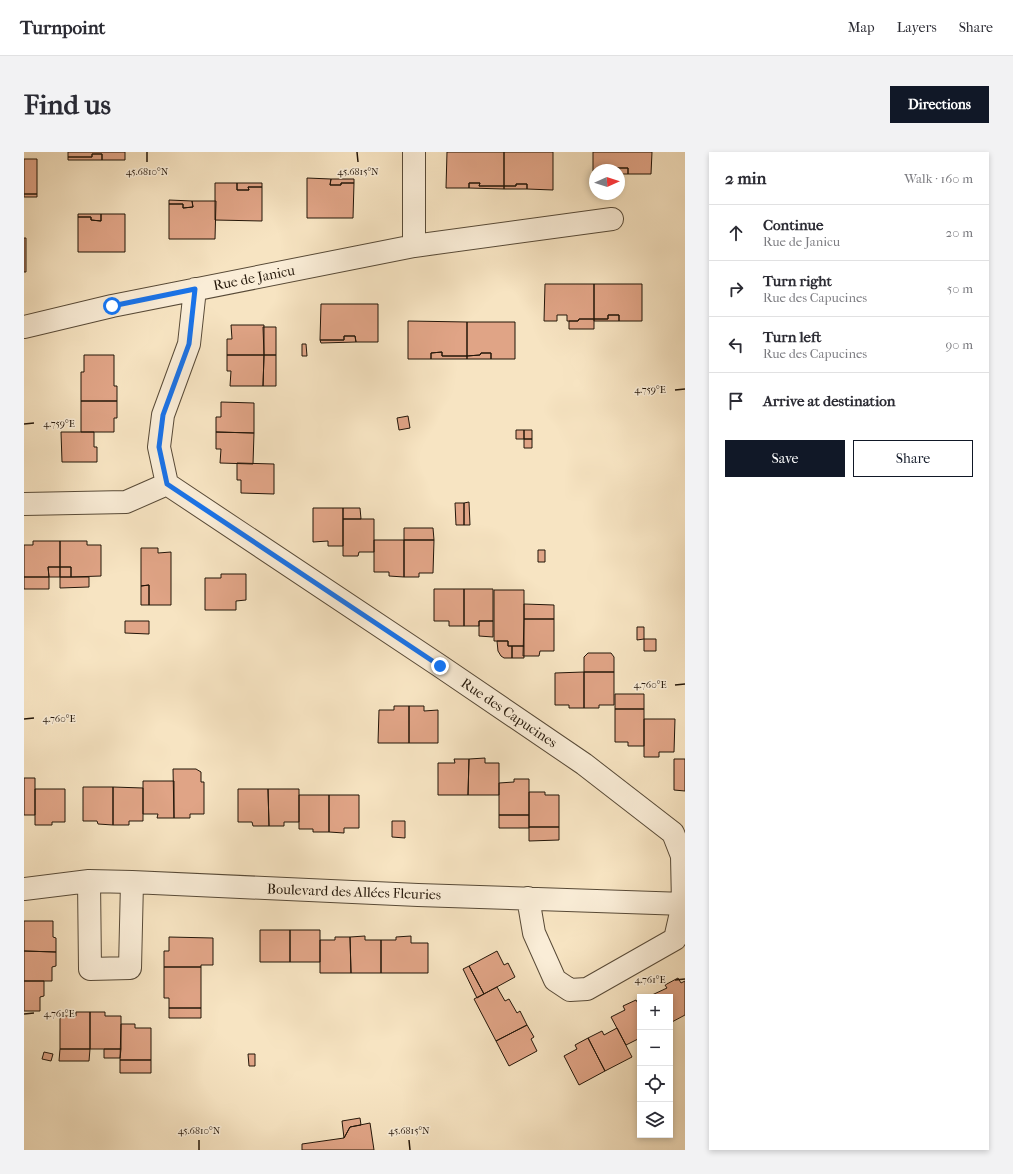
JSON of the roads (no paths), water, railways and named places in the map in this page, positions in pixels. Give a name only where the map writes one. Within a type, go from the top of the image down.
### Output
[{"type":"street","points":[[414,152],[414,246]]},
{"type":"street","name":"Rue de Janicu","points":[[24,327],[112,306],[414,246],[612,219]]},
{"type":"street","points":[[24,504],[126,502],[167,484],[159,447],[163,415],[189,344],[195,289]]},
{"type":"street","name":"Rue des Capucines","points":[[167,484],[584,764],[673,833],[682,856],[684,904],[675,939],[587,988],[570,990],[555,980],[534,933],[528,898]]},
{"type":"street","points":[[89,881],[90,969],[130,968],[132,882]]},
{"type":"street","name":"Boulevard des Allées Fleuries","points":[[24,889],[89,881],[684,904]]}]
